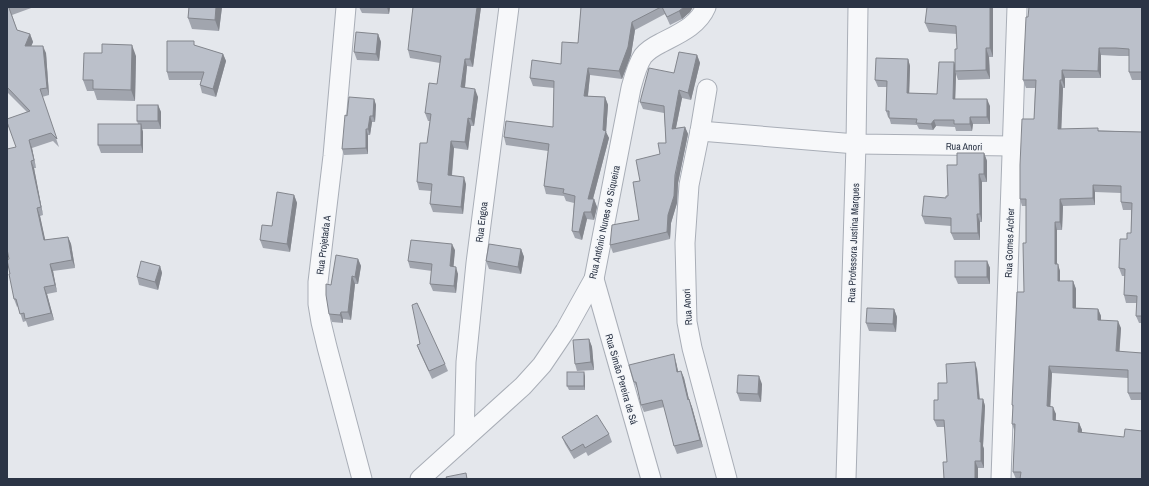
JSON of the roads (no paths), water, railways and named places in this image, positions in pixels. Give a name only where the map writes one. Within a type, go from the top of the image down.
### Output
[{"type":"street","name":"Rua Projetada A","points":[[346,7],[333,156],[318,282],[318,304],[327,347],[362,479]]},
{"type":"street","name":"Rua Engoa","points":[[464,439],[466,362],[475,270],[510,7]]},
{"type":"street","name":"Rua Antônio Nunes de Siqueira","points":[[420,479],[523,386],[542,365],[565,331],[594,279],[631,88],[637,68],[644,55],[653,47],[691,26],[700,18],[706,7]]},
{"type":"street","name":"Rua Professora Justina Marques","points":[[846,479],[856,144],[858,7]]},
{"type":"street","name":"Rua Gomes Archer","points":[[1001,479],[1017,7]]},
{"type":"street","name":"Rua Anori","points":[[707,89],[689,184],[685,243],[687,322],[692,348],[727,479]]},
{"type":"street","name":"Rua Anori","points":[[700,131],[856,144],[1012,146]]},
{"type":"street","name":"Rua Simão Pereira de Sá","points":[[594,279],[651,479]]}]
